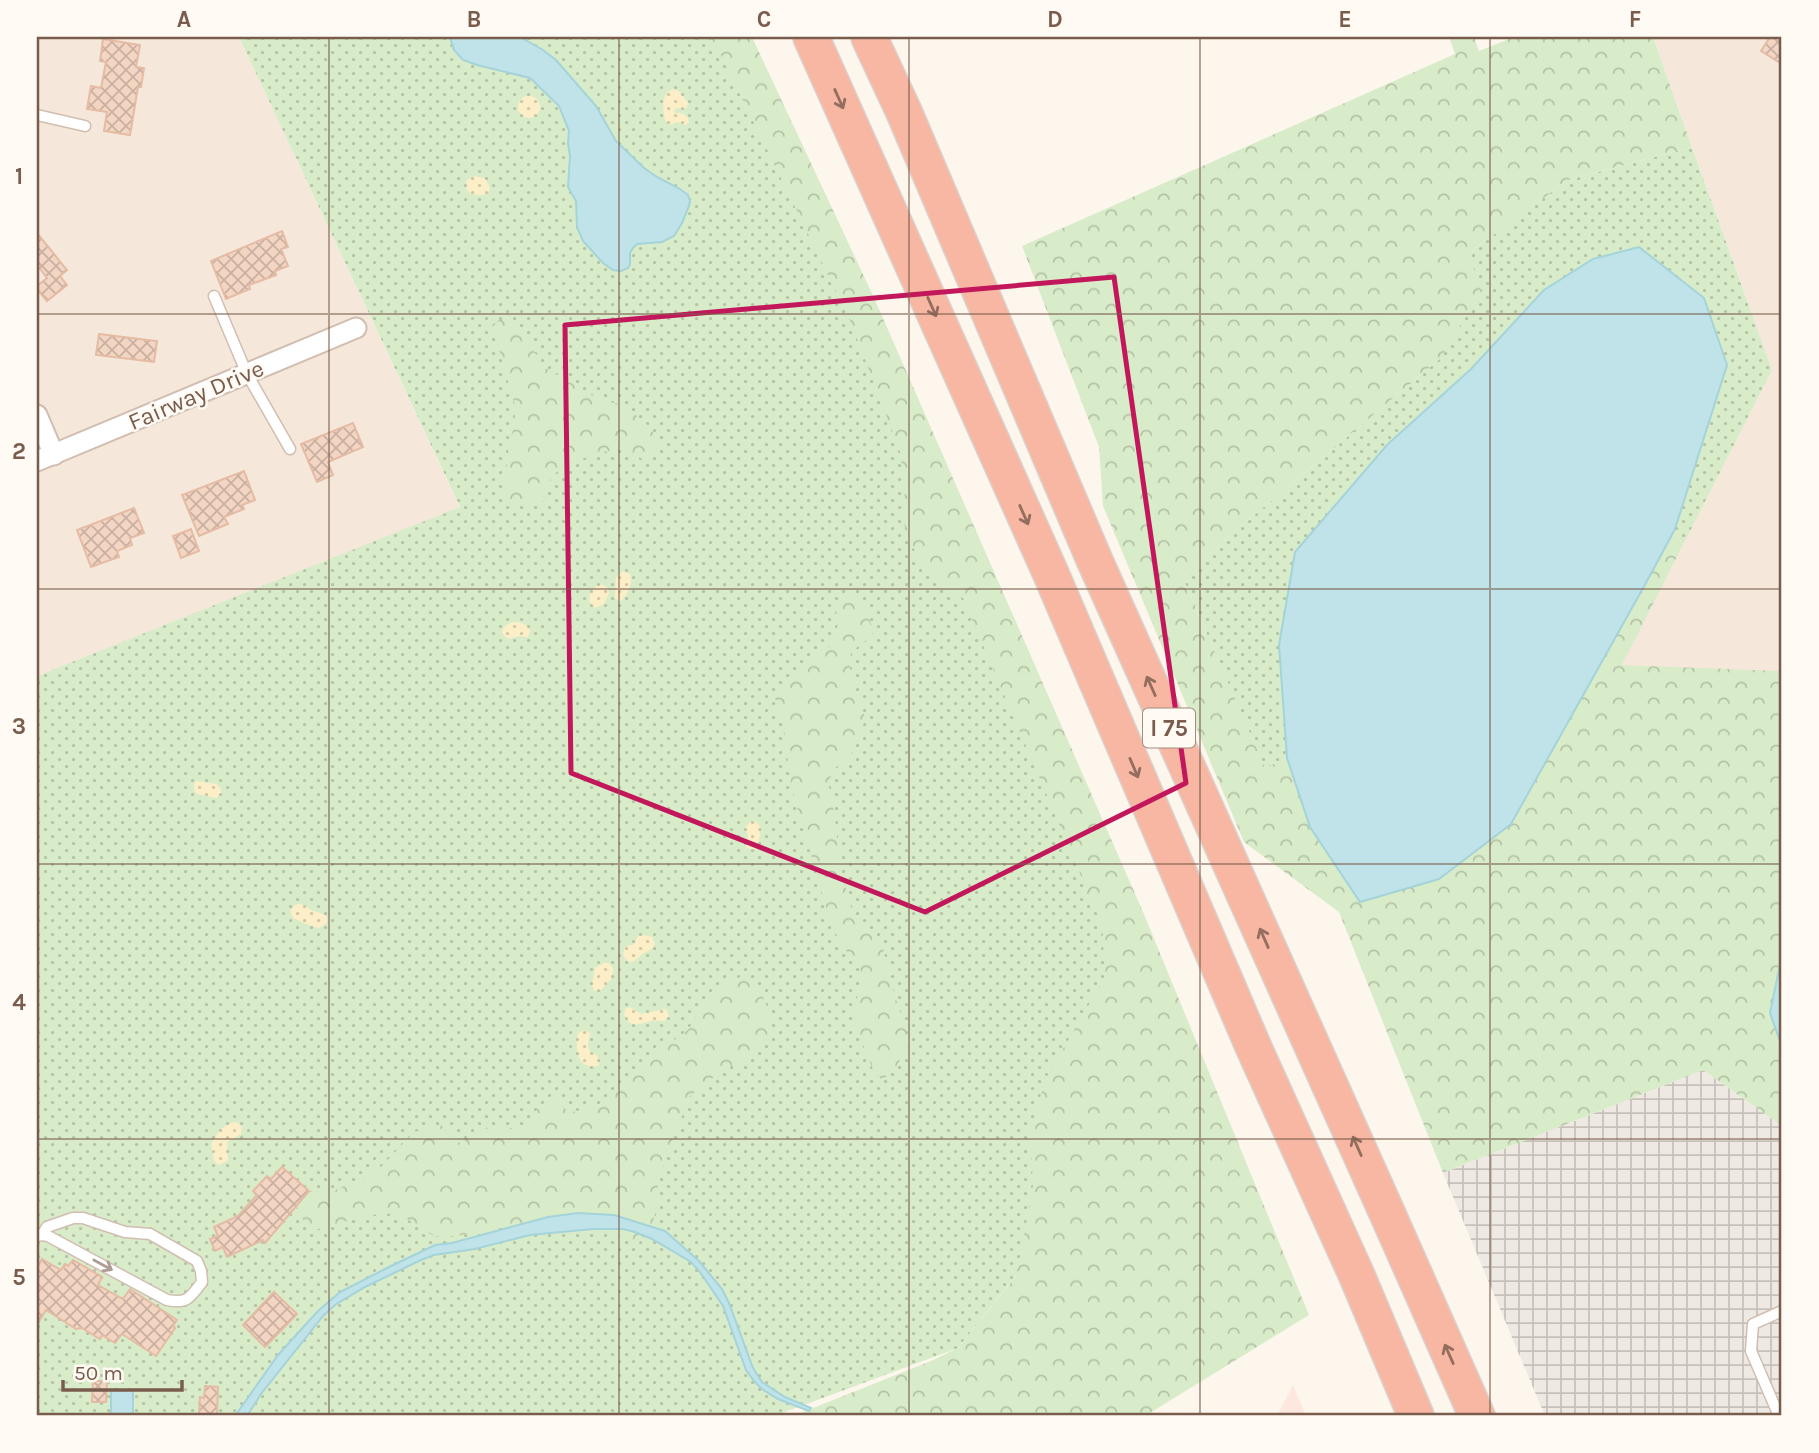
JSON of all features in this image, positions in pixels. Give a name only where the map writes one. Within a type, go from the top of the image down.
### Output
[{"type":"highway","name":"I 75","points":[[811,37],[1051,574],[1253,1046],[1357,1276],[1416,1416]]},
{"type":"highway","name":"I 75","points":[[869,37],[904,112],[1094,559],[1477,1416]]},
{"type":"street","name":"Fairway Drive","points":[[45,458],[356,328]]},
{"type":"street","points":[[37,415],[45,458]]},
{"type":"lane","points":[[37,115],[85,126]]},
{"type":"lane","points":[[214,296],[247,374],[290,449]]},
{"type":"lane","points":[[73,1218],[83,1218],[125,1231],[150,1234],[197,1261],[202,1282],[191,1296],[179,1303],[167,1300],[93,1259],[39,1235],[47,1227],[73,1218]]},
{"type":"lane","points":[[1779,1416],[1751,1351],[1754,1324],[1782,1311]]},
{"type":"highlighted area","points":[[1114,277],[1186,783],[925,912],[571,773],[565,325]]},
{"type":"shaded area","points":[[37,37],[239,37],[460,508],[37,676]]},
{"type":"shaded area","points":[[1653,37],[1782,37],[1782,743],[1621,666],[1772,370]]},
{"type":"shaded area","points":[[1703,1070],[1782,1126],[1782,1416],[1545,1416],[1443,1173]]},
{"type":"shaded area","points":[[1293,1385],[1306,1416],[1277,1416]]},
{"type":"green space","points":[[239,37],[741,37],[1116,926],[1117,1150],[958,1348],[774,1416],[37,1416],[37,676],[460,507]]},
{"type":"green space","points":[[709,37],[752,37],[875,300],[1143,912],[1309,1315],[1145,1416],[793,1416],[958,1348],[1017,1275],[1033,1185],[1030,1130],[1046,1078],[1105,977],[1102,925],[963,598],[942,589],[920,564],[903,522],[905,490],[900,452],[850,320],[716,45]]},
{"type":"green space","points":[[1449,37],[1474,37],[1479,51],[1514,37],[1653,37],[1692,147],[1568,180],[1469,253],[1481,290],[1442,357],[1182,576],[1265,768],[1287,758],[1310,827],[1647,581],[1675,529],[1683,545],[1622,665],[1782,671],[1782,955],[1770,1013],[1782,1047],[1782,1126],[1703,1070],[1443,1173],[1339,912],[1244,842],[1103,506],[1099,447],[1022,246],[1455,54]]},
{"type":"green space","points":[[1692,147],[1772,370],[1683,545],[1675,529],[1727,365],[1544,290],[1471,369],[1387,445],[1295,552],[1279,645],[1287,758],[1265,769],[1182,576],[1442,357],[1469,253],[1568,180]]},
{"type":"green space","points":[[499,320],[509,320],[544,367],[595,397],[621,404],[645,422],[654,434],[659,454],[642,459],[630,451],[620,450],[589,456],[568,465],[554,475],[549,483],[545,501],[533,505],[503,503],[515,406],[492,325]]},
{"type":"green space","points":[[859,594],[873,635],[851,652],[850,665],[854,689],[865,720],[849,759],[832,770],[829,786],[840,869],[855,920],[882,944],[909,1045],[894,1070],[882,1080],[874,1072],[855,1024],[854,1004],[861,989],[861,971],[842,946],[831,924],[792,789],[782,720],[775,698],[807,658],[826,651],[836,636],[838,620],[835,606],[846,595]]},
{"type":"green space","points":[[740,977],[759,987],[771,1017],[772,1037],[690,1096],[664,1161],[653,1222],[640,1242],[612,1234],[553,1225],[514,1226],[438,1237],[404,1217],[388,1214],[366,1216],[309,1231],[296,1206],[309,1191],[334,1191],[380,1168],[414,1132],[441,1125],[459,1143],[491,1125],[524,1130],[533,1114],[553,1094],[568,1113],[602,1105],[620,1084],[648,1059],[688,1030],[719,988]]},
{"type":"sand","points":[[673,89],[680,92],[688,103],[684,109],[674,110],[675,113],[687,117],[689,122],[686,125],[677,122],[670,125],[665,120],[664,98]]},
{"type":"sand","points":[[525,96],[533,96],[540,103],[540,111],[533,118],[525,118],[518,111],[518,103]]},
{"type":"sand","points":[[475,176],[486,179],[490,189],[487,194],[475,195],[466,189],[467,180]]},
{"type":"sand","points":[[623,571],[630,574],[631,581],[628,592],[621,601],[615,598],[616,578]]},
{"type":"sand","points":[[601,584],[607,587],[609,593],[604,604],[595,608],[590,603],[590,594]]},
{"type":"sand","points":[[515,622],[528,627],[528,637],[508,639],[502,633],[503,628]]},
{"type":"sand","points":[[197,781],[216,784],[221,793],[216,798],[197,794],[194,791],[194,783]]},
{"type":"sand","points":[[754,821],[760,832],[758,846],[753,850],[746,847],[748,836],[745,828]]},
{"type":"sand","points":[[300,904],[325,915],[327,923],[319,928],[293,918],[290,911]]},
{"type":"sand","points":[[638,936],[652,937],[655,944],[631,962],[623,955],[625,947],[634,944]]},
{"type":"sand","points":[[609,963],[613,968],[612,978],[600,991],[594,991],[592,985],[595,968]]},
{"type":"sand","points":[[630,1007],[641,1014],[666,1009],[669,1016],[664,1021],[633,1024],[624,1015],[625,1009]]},
{"type":"sand","points":[[584,1030],[590,1033],[588,1048],[597,1055],[599,1065],[586,1065],[579,1057],[578,1033]]},
{"type":"sand","points":[[236,1122],[242,1127],[241,1134],[227,1142],[228,1159],[218,1165],[214,1160],[211,1144],[221,1130]]},
{"type":"water","points":[[450,37],[520,37],[556,60],[596,106],[616,141],[644,168],[688,195],[689,206],[674,236],[662,242],[637,244],[630,253],[628,268],[621,271],[613,270],[603,263],[583,241],[577,227],[576,201],[568,187],[569,131],[559,106],[530,78],[463,60],[454,50]]},
{"type":"water","points":[[1639,247],[1704,298],[1727,365],[1675,529],[1511,824],[1439,879],[1360,902],[1310,827],[1287,758],[1279,645],[1295,552],[1387,445],[1471,369],[1544,290],[1593,259]]},
{"type":"water","points":[[1782,955],[1782,1047],[1770,1013]]},
{"type":"water","points":[[578,1213],[614,1215],[665,1231],[699,1261],[722,1289],[753,1368],[762,1382],[785,1397],[811,1408],[809,1411],[778,1399],[754,1381],[746,1370],[723,1306],[691,1262],[635,1232],[623,1229],[593,1229],[530,1235],[475,1249],[434,1255],[365,1287],[335,1305],[323,1316],[261,1394],[247,1416],[235,1416],[278,1355],[318,1311],[340,1292],[435,1245],[452,1243],[548,1217]]},
{"type":"water","points":[[111,1390],[133,1390],[133,1416],[111,1416]]},
{"type":"building","points":[[1770,37],[1782,37],[1782,64],[1761,51]]},
{"type":"building","points":[[103,39],[140,45],[136,67],[144,68],[130,135],[104,131],[107,112],[87,109],[91,86],[101,88],[106,62],[100,61]]},
{"type":"building","points":[[282,231],[288,247],[281,249],[288,266],[275,271],[276,275],[249,285],[250,289],[226,299],[211,261]]},
{"type":"building","points":[[37,233],[67,270],[60,276],[67,285],[47,301],[37,289],[47,278],[37,265]]},
{"type":"building","points":[[99,334],[157,341],[154,362],[96,355]]},
{"type":"building","points":[[353,423],[363,447],[328,462],[333,475],[317,482],[301,444]]},
{"type":"building","points":[[244,471],[255,500],[242,505],[244,509],[224,517],[228,524],[199,536],[182,495]]},
{"type":"building","points":[[134,508],[144,533],[130,538],[132,545],[117,551],[119,557],[91,567],[77,530]]},
{"type":"building","points":[[191,529],[199,551],[181,558],[173,536]]},
{"type":"building","points":[[282,1167],[309,1191],[265,1243],[263,1240],[227,1257],[223,1247],[215,1251],[210,1239],[218,1236],[214,1227],[238,1216],[257,1195],[253,1191],[267,1176],[271,1179]]},
{"type":"building","points":[[42,1259],[61,1270],[73,1260],[102,1277],[98,1285],[123,1299],[130,1289],[177,1320],[173,1326],[175,1328],[156,1356],[122,1334],[115,1343],[102,1335],[100,1339],[82,1328],[76,1329],[46,1310],[37,1325],[37,1268]]},
{"type":"building","points":[[274,1292],[297,1314],[265,1347],[243,1325]]},
{"type":"building","points":[[93,1381],[107,1381],[106,1402],[92,1402]]},
{"type":"building","points":[[205,1386],[218,1387],[217,1416],[199,1416],[200,1397],[204,1398]]}]
